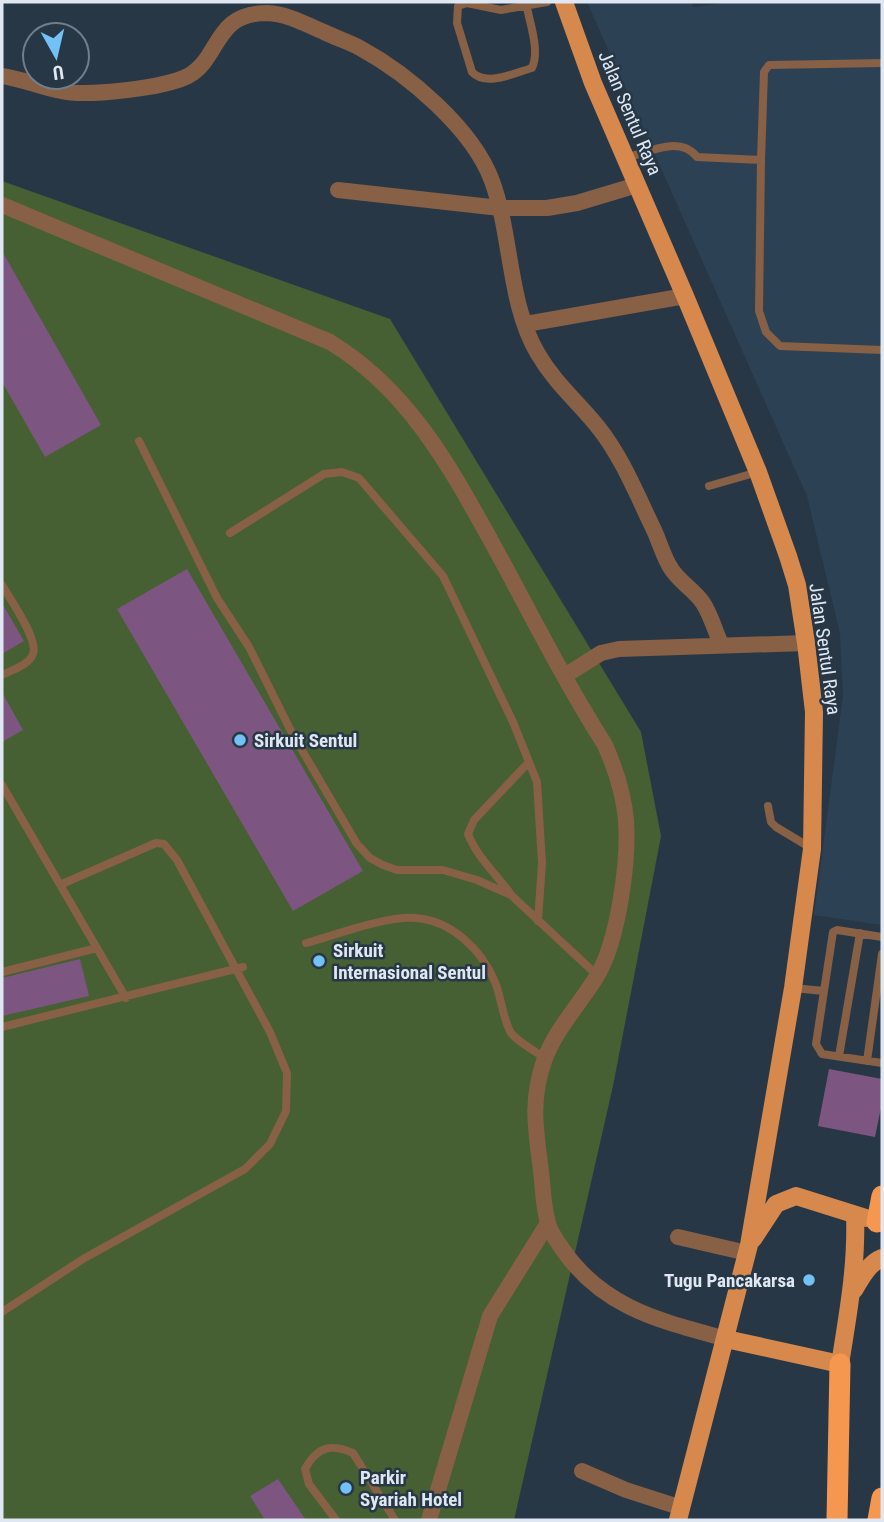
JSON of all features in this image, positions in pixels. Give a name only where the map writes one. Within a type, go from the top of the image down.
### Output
[{"type":"highway","points":[[880,1223],[882,1196]]},
{"type":"highway","points":[[837,1520],[840,1364]]},
{"type":"highway","points":[[878,1520],[882,1497]]},
{"type":"main road","name":"Jalan Sentul Raya","points":[[564,2],[593,83],[758,472],[797,585],[807,643],[814,712],[812,849],[793,988],[748,1249],[680,1514]]},
{"type":"main road","points":[[748,1249],[776,1204],[796,1196],[880,1223]]},
{"type":"main road","points":[[726,1339],[840,1364],[851,1297],[856,1242],[855,1215]]},
{"type":"main road","points":[[851,1297],[862,1276],[878,1258],[882,1258]]},
{"type":"street","points":[[2,76],[63,92],[95,92],[162,84],[190,75],[201,65],[218,38],[231,24],[245,16],[265,13],[288,16],[361,48],[407,80],[460,130],[491,178],[526,324],[537,352],[563,390],[598,427],[628,474],[672,570],[703,603],[721,644]]},
{"type":"street","points":[[338,190],[500,208],[547,208],[577,203],[637,185]]},
{"type":"street","points":[[2,205],[330,342],[392,390],[449,466],[617,771],[626,823],[620,905],[612,940],[597,976],[545,1058],[535,1093],[536,1136],[548,1223],[553,1237],[571,1262],[606,1294],[627,1307],[654,1318],[726,1339]]},
{"type":"street","points":[[526,324],[685,296]]},
{"type":"street","points":[[566,675],[601,653],[619,649],[807,643]]},
{"type":"street","points":[[429,1520],[490,1316],[548,1223]]},
{"type":"street","points":[[678,1237],[748,1249]]},
{"type":"street","points":[[582,1471],[680,1514]]},
{"type":"lane","points":[[527,7],[535,52],[532,68],[488,80],[477,78],[472,72],[457,23],[458,5],[467,3],[501,10],[547,2]]},
{"type":"lane","points":[[882,63],[769,65],[764,72],[759,311],[766,332],[780,346],[882,350]]},
{"type":"lane","points":[[626,158],[679,144],[692,150],[697,156],[761,160]]},
{"type":"lane","points":[[139,441],[217,598],[249,648],[293,735],[357,844],[370,858],[397,870],[443,870],[477,880],[510,895]]},
{"type":"lane","points":[[230,533],[324,474],[342,472],[359,478],[443,576],[513,722],[537,782],[542,863],[538,921]]},
{"type":"lane","points":[[709,486],[758,472]]},
{"type":"lane","points":[[2,585],[32,638],[34,650],[32,658],[21,667],[2,675]]},
{"type":"lane","points":[[529,762],[474,820],[468,834],[474,850],[491,867],[510,895],[597,976]]},
{"type":"lane","points":[[2,785],[126,998]]},
{"type":"lane","points":[[768,806],[771,822],[776,827],[812,849]]},
{"type":"lane","points":[[2,1312],[83,1259],[245,1169],[270,1144],[286,1111],[287,1073],[270,1032],[239,968],[177,860],[164,844],[156,842],[62,884]]},
{"type":"lane","points":[[306,943],[393,920],[416,918],[440,925],[457,934],[475,949],[494,980],[511,1033],[545,1058]]},
{"type":"lane","points":[[882,937],[837,930],[833,932],[816,1044],[822,1054],[882,1063]]},
{"type":"lane","points":[[839,1056],[860,933]]},
{"type":"lane","points":[[2,972],[97,948]]},
{"type":"lane","points":[[867,1060],[882,954]]},
{"type":"lane","points":[[2,1027],[239,968]]},
{"type":"lane","points":[[793,988],[824,991]]},
{"type":"lane","points":[[336,1520],[309,1484],[305,1469],[313,1454],[327,1448],[342,1448],[353,1453],[395,1520]]},
{"type":"shaded area","points":[[587,2],[692,2],[693,7],[732,2],[882,2],[882,925],[814,915],[843,696],[840,633],[807,496]]},
{"type":"green space","name":"Sirkuit Internasional Sentul","points":[[2,181],[390,319],[641,732],[661,836],[613,1086],[514,1520],[2,1520]]},
{"type":"building","points":[[2,251],[101,425],[45,457],[2,382]]},
{"type":"building","name":"Sirkuit Sentul","points":[[187,569],[363,871],[293,911],[117,609]]},
{"type":"building","points":[[2,603],[24,641],[2,654]]},
{"type":"building","points":[[2,692],[23,730],[2,742]]},
{"type":"building","points":[[80,959],[89,996],[2,1016],[2,978]]},
{"type":"building","points":[[829,1069],[882,1079],[882,1103],[875,1137],[818,1126]]},
{"type":"building","points":[[278,1479],[306,1520],[265,1520],[250,1496]]},
{"type":"place","name":"Sirkuit Sentul","points":[[240,740]]},
{"type":"place","name":"Sirkuit Internasional Sentul","points":[[319,961]]},
{"type":"place","name":"Tugu Pancakarsa","points":[[809,1280]]},
{"type":"place","name":"Parkir Syariah Hotel","points":[[346,1488]]}]
